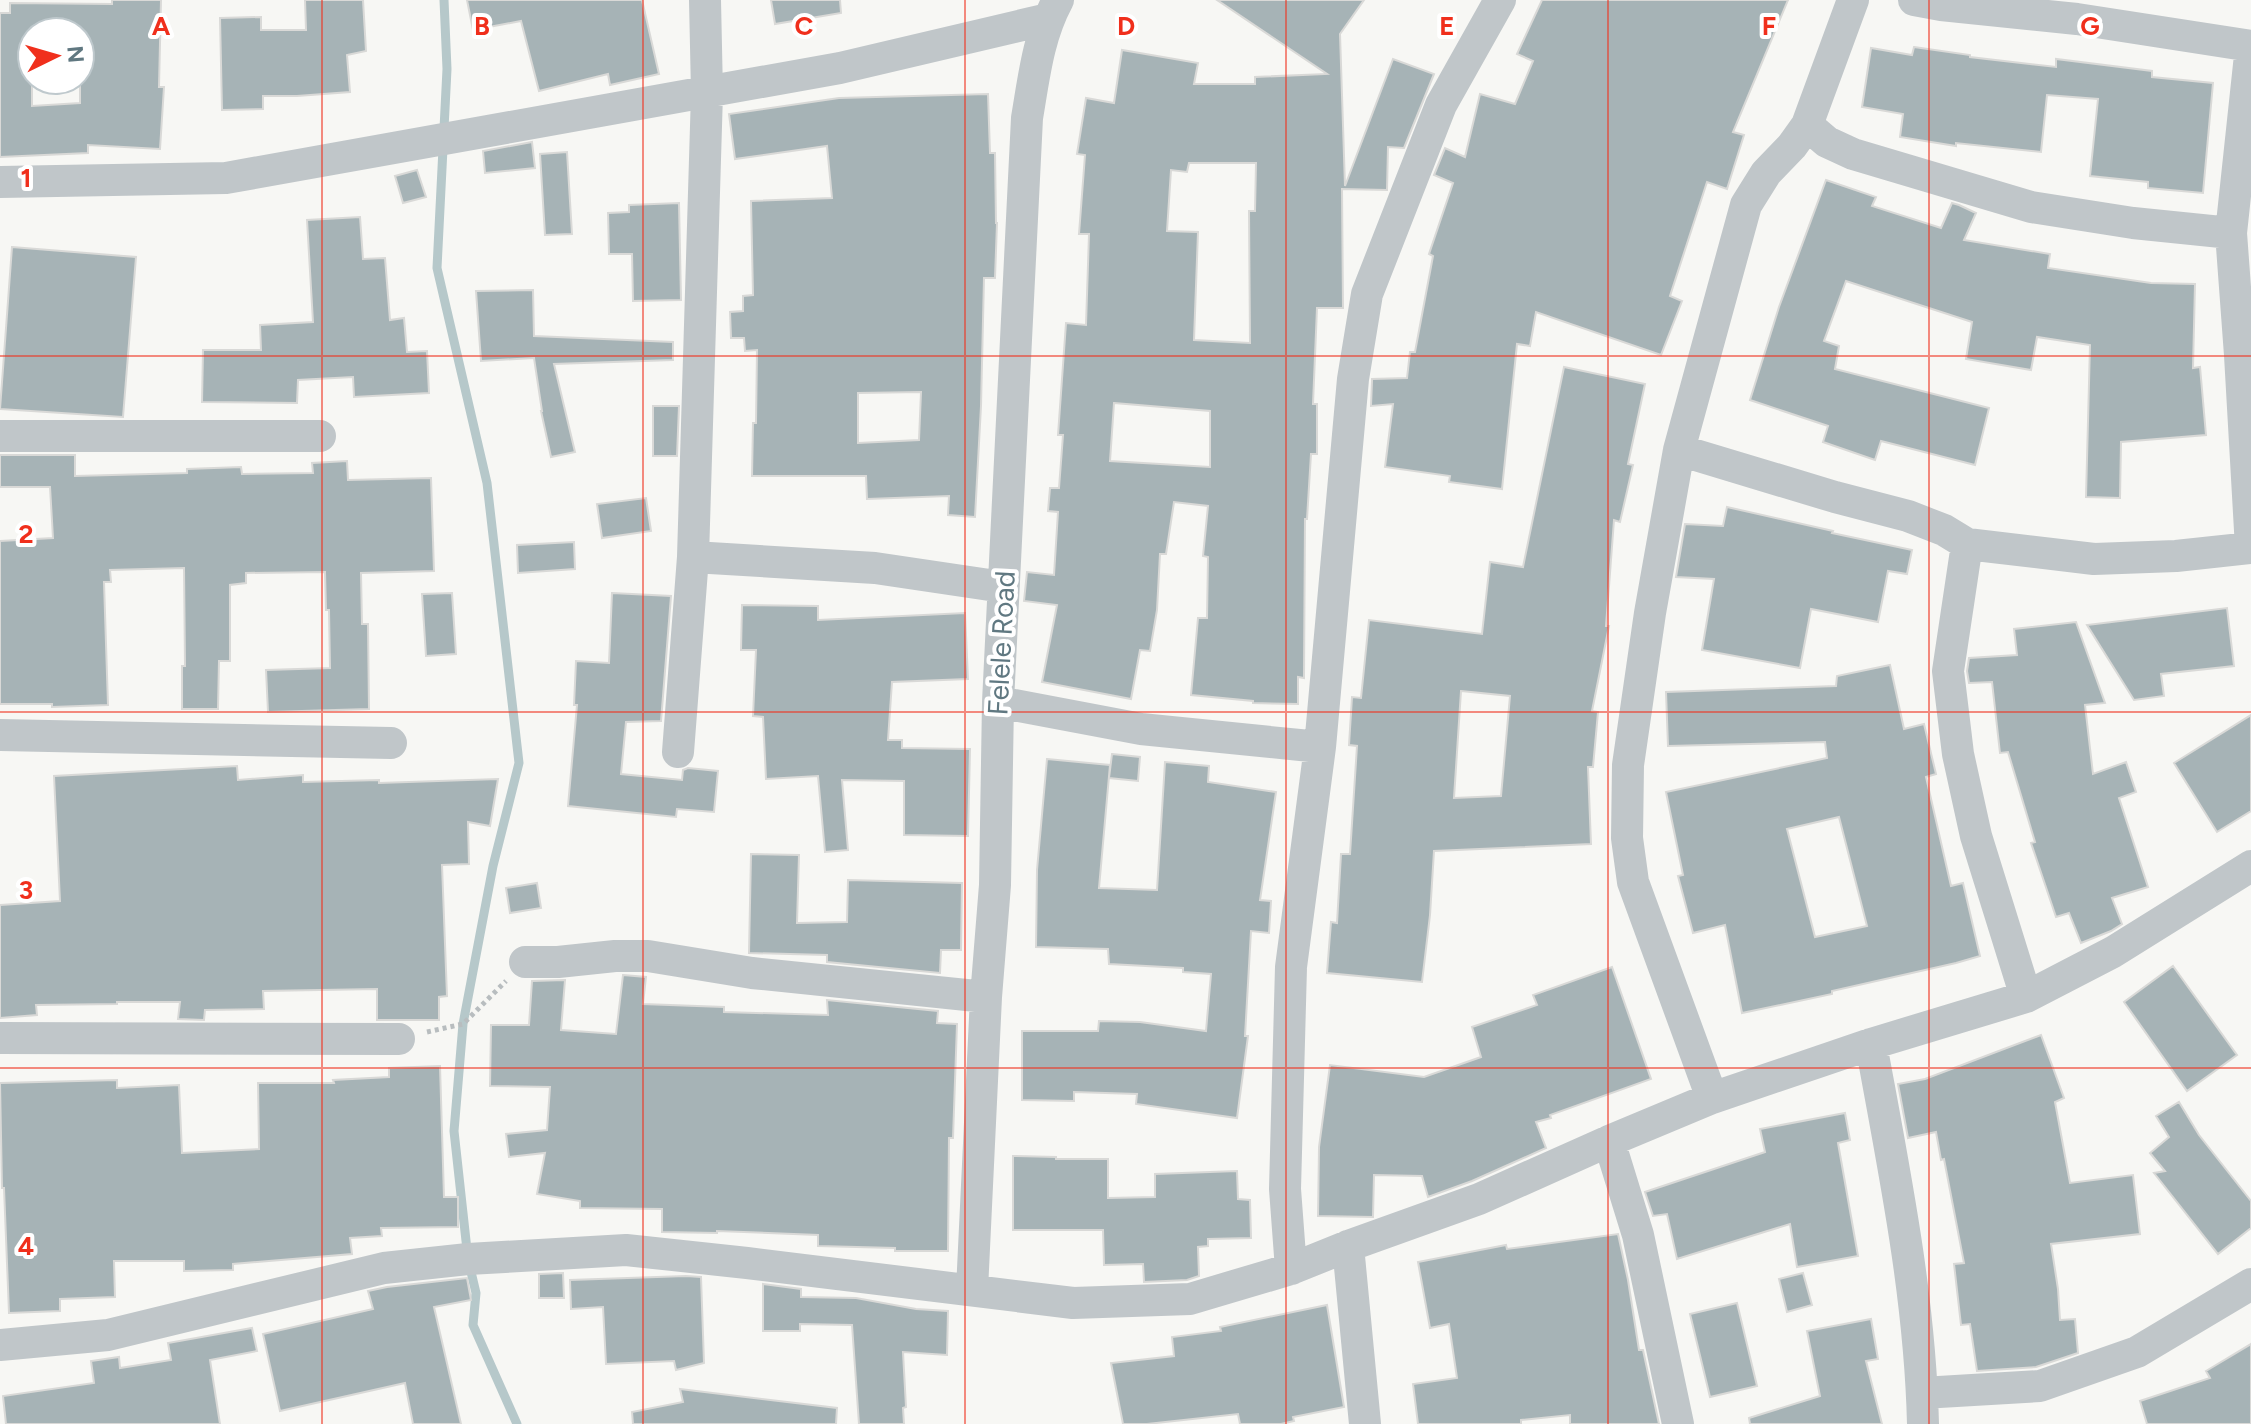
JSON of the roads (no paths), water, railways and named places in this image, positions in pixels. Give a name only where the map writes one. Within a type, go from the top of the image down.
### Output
[{"type":"street","points":[[678,752],[693,557],[707,93],[705,0]]},
{"type":"street","points":[[1291,1269],[1285,1189],[1291,967],[1320,747],[1353,379],[1367,294],[1441,105],[1500,0]]},
{"type":"street","points":[[1712,1098],[1633,882],[1627,838],[1628,765],[1650,613],[1679,450],[1746,205],[1766,173],[1807,125],[1853,0]]},
{"type":"street","points":[[1679,450],[1908,516],[1944,530],[1967,544],[2094,559],[2176,556],[2251,548],[2231,233],[2251,46],[2077,19],[1914,0]]},
{"type":"street","points":[[0,182],[226,178],[840,68],[1053,10]]},
{"type":"street","name":"Felele Road","points":[[972,1290],[986,997],[995,885],[998,702],[1027,118],[1037,57],[1053,10]]},
{"type":"street","points":[[1807,125],[1827,142],[1853,154],[2031,207],[2133,223],[2231,233]]},
{"type":"street","points":[[0,436],[320,436]]},
{"type":"street","points":[[1967,544],[1948,671],[1958,754],[1976,836],[2026,997]]},
{"type":"street","points":[[693,557],[875,568],[1003,587]]},
{"type":"street","points":[[998,702],[1141,729],[1320,747]]},
{"type":"street","points":[[0,735],[391,743]]},
{"type":"street","points":[[0,1345],[108,1335],[384,1268],[468,1259],[626,1250],[1073,1303],[1190,1299],[1291,1269],[1479,1199],[1712,1098],[1871,1044],[2026,997],[2113,952],[2251,866]]},
{"type":"street","points":[[525,962],[648,956],[752,973],[986,997]]},
{"type":"street","points":[[0,1038],[399,1039]]},
{"type":"street","points":[[1871,1044],[1910,1259],[1923,1409],[2040,1386],[2137,1352],[2251,1284]]},
{"type":"street","points":[[1609,1141],[1638,1235],[1678,1424]]},
{"type":"street","points":[[1348,1246],[1365,1424]]},
{"type":"waterway","points":[[444,0],[447,69],[437,268],[487,483],[519,763],[493,866],[463,1024],[454,1131],[468,1259],[476,1293],[473,1325],[517,1424]]}]
